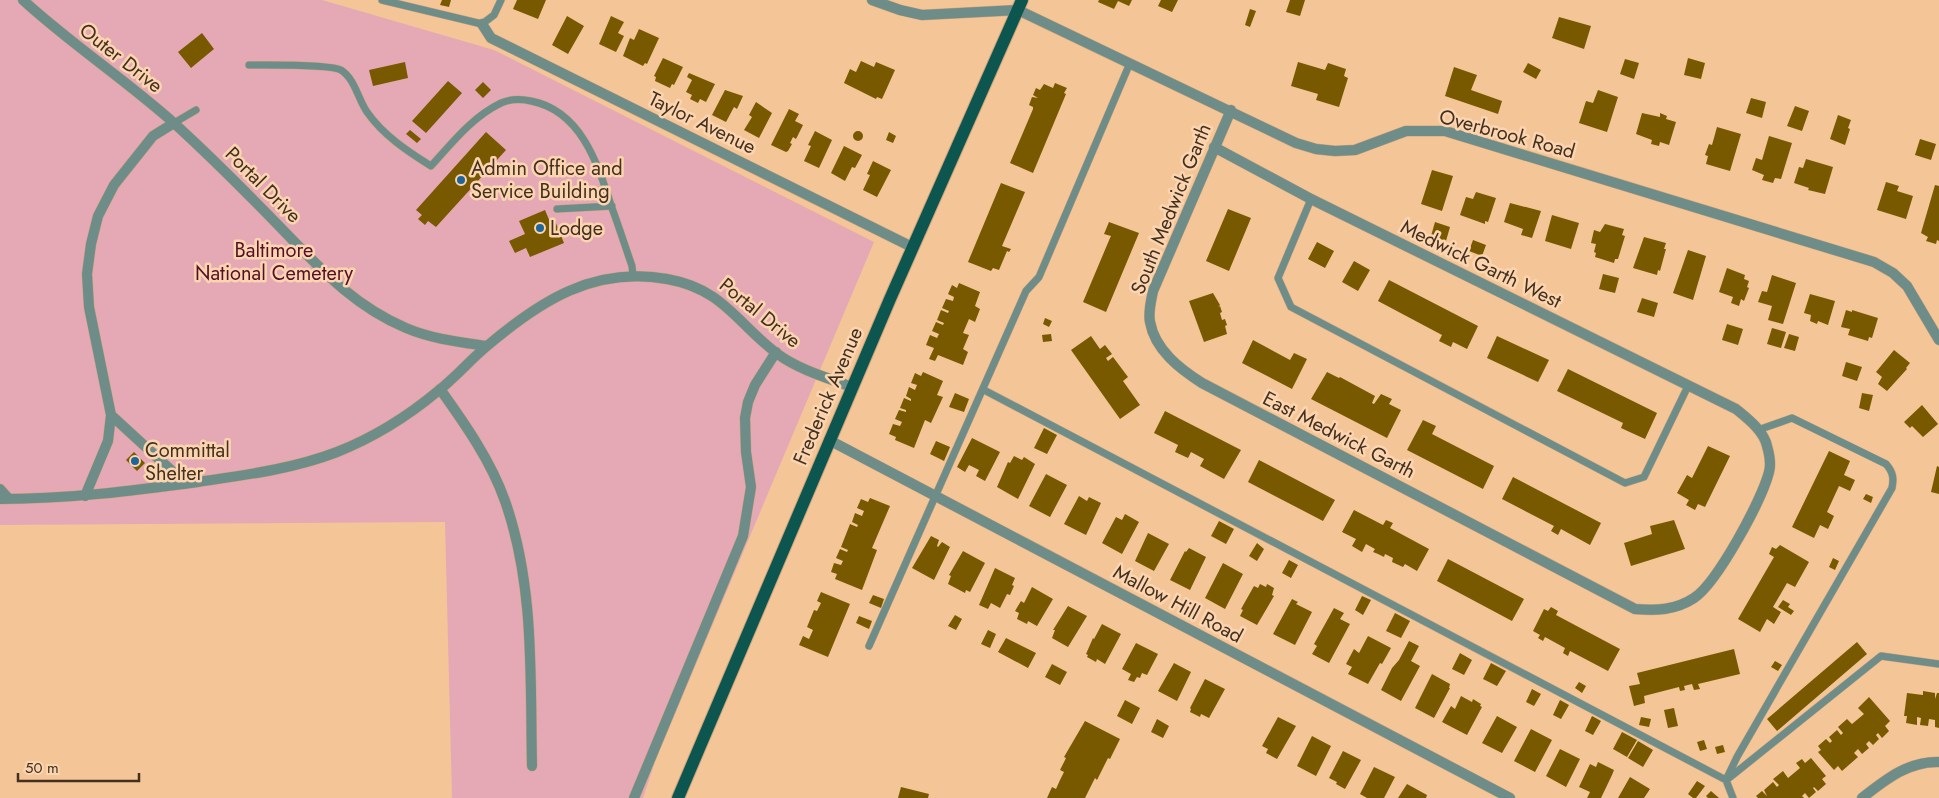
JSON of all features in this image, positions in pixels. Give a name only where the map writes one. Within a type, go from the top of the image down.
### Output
[{"type":"main road","name":"Frederick Avenue","points":[[678,798],[912,247],[1020,5]]},
{"type":"street","name":"Outer Drive","points":[[22,0],[174,124]]},
{"type":"street","points":[[872,0],[900,10],[922,15],[1020,5]]},
{"type":"street","name":"Overbrook Road","points":[[1020,5],[1130,63],[1231,110],[1296,143],[1316,149],[1335,151],[1355,150],[1406,132],[1425,130],[1445,131],[1874,262],[1893,273],[1907,286],[1939,340]]},
{"type":"street","name":"Taylor Avenue","points":[[482,24],[491,38],[912,247]]},
{"type":"street","name":"South Medwick Garth","points":[[1150,322],[1150,306],[1153,291],[1231,110]]},
{"type":"street","name":"Portal Drive","points":[[174,124],[345,292],[407,329],[437,339],[487,346],[530,312],[556,296],[597,282],[632,276],[668,279],[704,290],[720,301],[776,352],[798,365],[852,387]]},
{"type":"street","points":[[85,496],[108,441],[111,415],[89,307],[87,274],[91,244],[98,216],[114,185],[153,136],[174,124]]},
{"type":"street","name":"Medwick Garth West","points":[[1214,147],[1311,199],[1736,409],[1749,419],[1758,430]]},
{"type":"street","name":"East Medwick Garth","points":[[1150,322],[1157,339],[1167,355],[1182,371],[1202,384],[1635,609],[1661,610],[1676,606],[1693,598],[1706,588],[1719,571],[1762,491],[1769,470],[1767,444],[1758,430]]},
{"type":"street","points":[[0,489],[4,499],[85,496],[271,471],[337,452],[373,435],[404,417],[440,389],[487,346]]},
{"type":"street","points":[[634,798],[743,536],[751,487],[746,452],[745,418],[748,402],[755,384],[776,352]]},
{"type":"street","points":[[440,389],[458,414],[484,457],[505,501],[518,548],[529,609],[532,766]]},
{"type":"street","points":[[111,415],[185,483]]},
{"type":"street","name":"Mallow Hill Road","points":[[829,440],[936,498],[1510,798]]},
{"type":"street","points":[[1862,798],[1889,777],[1909,767],[1928,762],[1939,762]]},
{"type":"lane","points":[[382,0],[482,24],[494,15],[500,0]]},
{"type":"lane","points":[[869,646],[984,390],[1026,291],[1039,277],[1130,63]]},
{"type":"lane","points":[[249,64],[340,69],[350,79],[366,110],[383,130],[397,144],[431,166],[471,122],[504,102],[523,99],[540,102],[555,110],[572,124],[587,144],[599,168],[632,266],[632,276]]},
{"type":"lane","points":[[174,124],[196,110]]},
{"type":"lane","points":[[1311,199],[1278,278],[1291,307],[1625,483],[1644,477],[1688,386]]},
{"type":"lane","points":[[557,209],[612,206]]},
{"type":"lane","points":[[984,390],[1726,780],[1733,798]]},
{"type":"lane","points":[[1726,780],[1742,748],[1892,488],[1894,479],[1892,470],[1886,464],[1792,418],[1758,430]]},
{"type":"lane","points":[[1726,780],[1881,656],[1939,664]]},
{"type":"green space","name":"Baltimore National Cemetery","points":[[0,0],[322,0],[494,50],[874,242],[656,759],[643,798],[452,798],[445,522],[0,525]]},
{"type":"building","points":[[442,0],[451,0],[449,7],[440,5]]},
{"type":"building","points":[[517,0],[546,0],[538,19],[513,9]]},
{"type":"building","points":[[1099,0],[1132,0],[1129,6],[1118,1],[1114,9],[1098,2]]},
{"type":"building","points":[[1161,0],[1178,0],[1172,12],[1158,6]]},
{"type":"building","points":[[1290,0],[1305,0],[1300,16],[1286,12]]},
{"type":"building","points":[[1250,9],[1256,11],[1250,27],[1245,25]]},
{"type":"building","points":[[567,16],[584,26],[568,54],[552,45]]},
{"type":"building","points":[[611,16],[624,22],[618,33],[624,36],[616,52],[599,44]]},
{"type":"building","points":[[1559,17],[1591,26],[1584,49],[1552,38]]},
{"type":"building","points":[[639,29],[659,38],[647,64],[645,63],[643,66],[623,56],[630,38],[634,40]]},
{"type":"building","points":[[202,33],[214,49],[191,68],[178,52]]},
{"type":"building","points":[[663,58],[683,67],[674,85],[672,84],[670,88],[655,81],[656,77],[654,76]]},
{"type":"building","points":[[1688,58],[1705,63],[1701,79],[1684,75]]},
{"type":"building","points":[[1625,59],[1639,63],[1634,79],[1620,74]]},
{"type":"building","points":[[861,61],[874,67],[876,62],[895,70],[882,99],[877,97],[876,99],[844,83],[850,69],[856,72]]},
{"type":"building","points":[[405,62],[408,78],[373,86],[369,70]]},
{"type":"building","points":[[1298,62],[1325,70],[1328,63],[1346,69],[1344,76],[1348,78],[1339,107],[1316,100],[1318,94],[1291,86]]},
{"type":"building","points":[[1528,63],[1541,70],[1536,79],[1523,72]]},
{"type":"building","points":[[1454,67],[1477,75],[1471,90],[1502,101],[1498,114],[1445,96]]},
{"type":"building","points":[[689,73],[715,84],[706,102],[700,99],[698,103],[690,99],[692,95],[686,92],[692,80],[687,77]]},
{"type":"building","points":[[448,81],[462,93],[426,133],[412,121]]},
{"type":"building","points":[[483,82],[491,90],[483,98],[475,90]]},
{"type":"building","points":[[1055,83],[1067,88],[1064,93],[1066,94],[1033,173],[1010,163],[1033,109],[1029,105],[1032,97],[1038,98],[1033,95],[1036,88],[1040,90],[1044,84],[1053,88]]},
{"type":"building","points":[[725,90],[743,96],[737,109],[734,107],[726,122],[712,115]]},
{"type":"building","points":[[1598,90],[1618,97],[1607,132],[1579,123],[1586,101],[1593,103]]},
{"type":"building","points":[[1751,98],[1766,102],[1762,118],[1746,113]]},
{"type":"building","points":[[756,102],[772,113],[759,138],[744,130],[752,117],[749,115]]},
{"type":"building","points":[[1795,106],[1809,111],[1802,131],[1787,126]]},
{"type":"building","points":[[789,109],[799,114],[795,121],[803,125],[796,139],[793,137],[790,143],[792,144],[786,152],[771,145]]},
{"type":"building","points":[[1642,113],[1660,117],[1660,113],[1667,116],[1666,119],[1676,122],[1669,145],[1660,142],[1659,146],[1651,144],[1652,140],[1636,134]]},
{"type":"building","points":[[1838,115],[1851,120],[1845,145],[1830,139]]},
{"type":"building","points":[[1717,127],[1741,134],[1730,171],[1706,164],[1708,156],[1705,155],[1709,144],[1712,145]]},
{"type":"building","points":[[410,130],[421,139],[417,143],[406,134]]},
{"type":"building","points":[[815,131],[832,140],[819,168],[804,161],[811,146],[808,145]]},
{"type":"building","points":[[858,131],[863,136],[858,141],[853,136]]},
{"type":"building","name":"Admin Office and Service Building","points":[[486,132],[506,150],[436,227],[428,221],[425,225],[418,219],[422,215],[416,210]]},
{"type":"building","points":[[889,132],[896,136],[893,143],[886,140]]},
{"type":"building","points":[[1769,136],[1792,143],[1781,179],[1775,178],[1773,183],[1762,180],[1764,175],[1752,170],[1756,158],[1762,160]]},
{"type":"building","points":[[1920,139],[1936,144],[1931,160],[1915,155]]},
{"type":"building","points":[[844,146],[862,155],[855,168],[852,167],[845,181],[831,173]]},
{"type":"building","points":[[1806,159],[1833,167],[1825,194],[1808,190],[1809,188],[1794,183],[1799,167],[1803,168]]},
{"type":"building","points":[[873,161],[891,170],[877,197],[863,190],[870,175],[867,174]]},
{"type":"building","points":[[1432,170],[1453,176],[1442,211],[1421,204]]},
{"type":"building","points":[[1886,182],[1899,186],[1897,191],[1913,196],[1906,219],[1877,210]]},
{"type":"building","points":[[1001,183],[1025,192],[1002,246],[1011,249],[1009,252],[1007,251],[999,270],[993,268],[991,271],[968,262]]},
{"type":"building","points":[[1935,185],[1939,186],[1939,241],[1937,240],[1936,244],[1926,241],[1928,237],[1921,233]]},
{"type":"building","points":[[1476,192],[1496,198],[1488,222],[1485,221],[1485,224],[1460,215],[1466,197],[1473,199]]},
{"type":"building","points":[[1510,203],[1541,211],[1532,238],[1521,235],[1523,229],[1504,222]]},
{"type":"building","points":[[1228,209],[1251,218],[1229,271],[1206,261]]},
{"type":"building","name":"Lodge","points":[[545,210],[550,222],[555,221],[564,243],[530,257],[526,248],[515,253],[509,241],[525,234],[519,221]]},
{"type":"building","points":[[1552,215],[1579,223],[1571,249],[1545,241]]},
{"type":"building","points":[[1109,222],[1139,233],[1106,312],[1083,302],[1111,236],[1104,234]]},
{"type":"building","points":[[1435,222],[1450,227],[1446,241],[1431,236]]},
{"type":"building","points":[[1605,224],[1624,229],[1622,235],[1625,236],[1618,259],[1615,259],[1614,263],[1595,257],[1596,244],[1591,243],[1594,230],[1600,232]]},
{"type":"building","points":[[1644,237],[1666,243],[1660,271],[1658,270],[1657,275],[1633,268]]},
{"type":"building","points":[[1473,240],[1486,245],[1482,256],[1469,251]]},
{"type":"building","points":[[1317,242],[1334,251],[1325,268],[1308,259]]},
{"type":"building","points":[[1688,250],[1706,256],[1693,300],[1673,293]]},
{"type":"building","points":[[1354,261],[1370,270],[1358,291],[1342,282]]},
{"type":"building","points":[[1727,268],[1745,275],[1744,279],[1749,281],[1747,287],[1749,288],[1744,301],[1741,299],[1739,306],[1731,303],[1733,297],[1719,292]]},
{"type":"building","points":[[1603,274],[1619,278],[1615,293],[1599,289]]},
{"type":"building","points":[[1772,275],[1796,283],[1783,324],[1768,320],[1772,306],[1758,302],[1762,291],[1767,292]]},
{"type":"building","points":[[1389,280],[1478,326],[1467,349],[1453,342],[1451,347],[1439,341],[1442,335],[1378,301]]},
{"type":"building","points":[[959,283],[980,292],[975,306],[980,309],[975,322],[969,319],[963,333],[969,335],[963,349],[968,352],[963,365],[938,355],[935,361],[929,359],[934,348],[926,345],[930,335],[937,338],[939,334],[932,331],[936,322],[943,325],[944,323],[937,320],[941,310],[948,313],[949,311],[942,308],[946,299],[953,301],[954,297],[948,294],[952,285],[957,288]]},
{"type":"building","points":[[1213,293],[1220,305],[1218,307],[1220,306],[1222,312],[1220,313],[1222,320],[1225,319],[1227,334],[1204,342],[1189,301]]},
{"type":"building","points":[[1810,294],[1835,301],[1828,325],[1818,321],[1817,324],[1810,321],[1811,315],[1804,313]]},
{"type":"building","points":[[1642,298],[1658,303],[1654,317],[1637,312]]},
{"type":"building","points":[[1846,310],[1878,318],[1872,338],[1869,337],[1868,341],[1848,335],[1850,329],[1841,327]]},
{"type":"building","points":[[1045,318],[1052,321],[1049,327],[1043,324]]},
{"type":"building","points":[[1727,324],[1743,329],[1738,345],[1722,340]]},
{"type":"building","points":[[1772,328],[1786,332],[1781,348],[1767,344]]},
{"type":"building","points":[[1051,334],[1052,341],[1043,342],[1042,335]]},
{"type":"building","points":[[1789,334],[1799,337],[1795,351],[1784,348]]},
{"type":"building","points":[[1091,336],[1100,349],[1105,345],[1112,354],[1106,358],[1108,361],[1113,357],[1128,377],[1123,381],[1140,405],[1120,419],[1071,350]]},
{"type":"building","points":[[1497,336],[1549,360],[1538,382],[1487,358]]},
{"type":"building","points":[[1253,340],[1290,360],[1294,353],[1307,359],[1292,389],[1242,363]]},
{"type":"building","points":[[1894,350],[1910,363],[1887,391],[1878,384],[1882,377],[1876,372]]},
{"type":"building","points":[[1846,362],[1862,367],[1857,381],[1842,376]]},
{"type":"building","points":[[1568,369],[1657,413],[1645,439],[1621,428],[1623,423],[1557,391]]},
{"type":"building","points":[[923,372],[943,381],[937,395],[943,397],[931,423],[925,420],[914,448],[895,440],[896,437],[889,434],[893,424],[900,426],[902,422],[895,419],[899,410],[906,412],[906,410],[900,408],[904,398],[911,401],[906,396],[909,387],[915,390],[917,385],[911,383],[915,373],[921,376]]},
{"type":"building","points":[[1327,372],[1375,396],[1372,403],[1374,404],[1381,394],[1392,399],[1389,404],[1401,410],[1387,438],[1311,399]]},
{"type":"building","points":[[955,393],[969,399],[964,412],[949,407]]},
{"type":"building","points":[[1862,393],[1873,395],[1869,411],[1859,408]]},
{"type":"building","points":[[1922,405],[1938,424],[1923,437],[1912,426],[1910,428],[1904,422]]},
{"type":"building","points":[[1165,411],[1241,450],[1224,479],[1200,466],[1204,459],[1191,452],[1188,458],[1175,452],[1178,445],[1154,433]]},
{"type":"building","points":[[1423,420],[1436,426],[1432,434],[1494,466],[1483,489],[1407,450]]},
{"type":"building","points":[[1044,428],[1057,435],[1047,454],[1034,448]]},
{"type":"building","points":[[972,438],[1000,452],[985,481],[976,476],[979,470],[969,465],[965,472],[957,467]]},
{"type":"building","points":[[936,441],[950,447],[944,461],[930,454]]},
{"type":"building","points":[[1708,446],[1730,456],[1705,507],[1698,504],[1695,510],[1686,505],[1689,500],[1677,493],[1687,475],[1692,478]]},
{"type":"building","points":[[1829,451],[1850,461],[1844,475],[1855,480],[1850,491],[1839,486],[1827,512],[1834,516],[1828,529],[1820,525],[1814,538],[1792,527]]},
{"type":"building","name":"Committal Shelter","points":[[134,452],[145,463],[137,471],[126,460]]},
{"type":"building","points":[[1014,456],[1022,460],[1024,457],[1035,464],[1018,499],[997,487],[1008,462],[1010,463]]},
{"type":"building","points":[[1259,460],[1335,500],[1323,521],[1248,482]]},
{"type":"building","points":[[1937,466],[1939,467],[1939,494],[1931,492]]},
{"type":"building","points":[[1046,474],[1067,485],[1050,517],[1029,506]]},
{"type":"building","points":[[1513,477],[1601,523],[1590,545],[1561,529],[1558,535],[1551,531],[1554,526],[1502,499]]},
{"type":"building","points":[[1866,494],[1873,497],[1871,503],[1863,499]]},
{"type":"building","points":[[1079,496],[1087,501],[1089,497],[1101,503],[1086,535],[1064,524]]},
{"type":"building","points":[[870,498],[890,506],[872,548],[877,550],[862,590],[835,579],[837,574],[831,572],[834,563],[841,565],[843,561],[836,558],[840,549],[847,552],[848,550],[841,547],[850,524],[857,527],[858,525],[852,522],[855,513],[862,516],[864,511],[857,508],[861,499],[868,502]]},
{"type":"building","points":[[1354,510],[1383,525],[1386,520],[1393,523],[1390,528],[1429,549],[1417,571],[1405,564],[1403,567],[1392,562],[1393,558],[1385,554],[1384,557],[1373,552],[1375,549],[1366,544],[1362,552],[1352,546],[1356,539],[1342,532]]},
{"type":"building","points":[[1125,514],[1139,522],[1122,554],[1102,543],[1116,517],[1122,520]]},
{"type":"building","points":[[1674,520],[1685,549],[1631,566],[1624,543],[1652,534],[1650,526]]},
{"type":"building","points":[[1219,521],[1234,529],[1226,544],[1211,536]]},
{"type":"building","points":[[1148,533],[1169,544],[1154,571],[1135,561]]},
{"type":"building","points":[[931,536],[939,540],[938,547],[942,542],[950,547],[934,580],[912,568]]},
{"type":"building","points":[[1257,543],[1264,549],[1257,561],[1249,556]]},
{"type":"building","points":[[1780,545],[1809,562],[1795,587],[1787,583],[1773,607],[1781,612],[1774,624],[1767,619],[1760,632],[1738,619],[1774,557],[1769,554],[1772,547],[1776,549]]},
{"type":"building","points":[[1189,548],[1206,557],[1190,590],[1170,580],[1185,551]]},
{"type":"building","points":[[963,551],[985,563],[970,592],[966,590],[965,593],[948,584],[951,576],[949,575]]},
{"type":"building","points":[[1833,558],[1839,561],[1835,570],[1829,567]]},
{"type":"building","points":[[1448,559],[1524,599],[1512,621],[1437,581]]},
{"type":"building","points":[[1289,560],[1298,565],[1291,578],[1282,573]]},
{"type":"building","points":[[1223,563],[1243,574],[1225,609],[1205,598]]},
{"type":"building","points":[[995,568],[1015,578],[1012,585],[1014,586],[1010,595],[1007,594],[1000,608],[991,603],[988,609],[979,605]]},
{"type":"building","points":[[1260,584],[1266,587],[1267,584],[1274,588],[1272,595],[1274,596],[1257,625],[1240,616],[1243,610],[1241,609],[1254,586],[1258,588]]},
{"type":"building","points":[[1032,587],[1053,599],[1037,626],[1028,621],[1027,624],[1017,619],[1019,613],[1015,611],[1021,601],[1024,603]]},
{"type":"building","points":[[821,592],[850,604],[828,657],[799,645],[803,636],[809,639],[813,630],[807,627],[814,610],[817,611],[821,603],[817,601]]},
{"type":"building","points":[[873,595],[884,599],[881,608],[869,603]]},
{"type":"building","points":[[1362,596],[1371,600],[1363,615],[1355,610]]},
{"type":"building","points":[[1292,599],[1298,602],[1296,604],[1312,612],[1295,645],[1273,634]]},
{"type":"building","points":[[1783,600],[1790,604],[1788,607],[1794,611],[1791,615],[1778,607]]},
{"type":"building","points":[[1068,606],[1087,616],[1068,647],[1052,638],[1055,630],[1053,630]]},
{"type":"building","points":[[1551,607],[1558,611],[1556,615],[1620,649],[1608,671],[1570,651],[1568,656],[1563,653],[1565,648],[1545,637],[1543,641],[1538,638],[1540,635],[1533,631],[1544,609],[1548,611]]},
{"type":"building","points":[[1334,608],[1344,613],[1340,619],[1350,624],[1329,663],[1312,654],[1317,646],[1314,644]]},
{"type":"building","points":[[1395,613],[1410,621],[1401,638],[1386,631]]},
{"type":"building","points":[[955,615],[962,619],[956,630],[948,626]]},
{"type":"building","points":[[859,616],[872,621],[869,629],[856,623]]},
{"type":"building","points":[[1102,624],[1121,634],[1105,664],[1097,659],[1096,662],[1087,657],[1088,655],[1086,654]]},
{"type":"building","points":[[988,630],[996,634],[990,648],[981,644]]},
{"type":"building","points":[[1368,636],[1391,648],[1368,684],[1348,674],[1352,667],[1346,664],[1354,649],[1359,653]]},
{"type":"building","points":[[1006,638],[1036,653],[1028,668],[998,652]]},
{"type":"building","points":[[1409,641],[1419,646],[1411,661],[1420,666],[1401,701],[1381,690]]},
{"type":"building","points":[[1857,642],[1867,654],[1777,731],[1767,719]]},
{"type":"building","points":[[1136,643],[1158,654],[1147,675],[1142,673],[1140,678],[1137,677],[1134,682],[1128,680],[1131,674],[1122,669]]},
{"type":"building","points":[[1734,649],[1740,674],[1698,684],[1700,689],[1694,690],[1692,684],[1684,686],[1685,690],[1680,691],[1679,687],[1644,696],[1645,703],[1634,706],[1629,686],[1640,684],[1637,673]]},
{"type":"building","points":[[1460,653],[1472,660],[1464,675],[1452,669]]},
{"type":"building","points":[[1775,661],[1782,665],[1778,671],[1771,667]]},
{"type":"building","points":[[1174,663],[1191,672],[1177,701],[1158,691]]},
{"type":"building","points":[[1491,663],[1506,671],[1497,686],[1483,679]]},
{"type":"building","points":[[1052,664],[1067,672],[1060,685],[1045,677]]},
{"type":"building","points":[[1432,674],[1450,684],[1450,688],[1434,718],[1415,708]]},
{"type":"building","points":[[1205,679],[1225,689],[1209,718],[1201,714],[1200,717],[1190,712],[1190,708]]},
{"type":"building","points":[[1579,682],[1586,686],[1582,693],[1575,688]]},
{"type":"building","points":[[1532,689],[1541,694],[1534,706],[1526,702]]},
{"type":"building","points":[[1923,691],[1935,693],[1935,699],[1937,693],[1939,693],[1939,728],[1935,727],[1935,720],[1929,719],[1928,726],[1920,725],[1921,718],[1917,717],[1917,725],[1906,723],[1907,716],[1904,716],[1907,693],[1923,695]]},
{"type":"building","points":[[1461,696],[1472,702],[1473,699],[1481,704],[1480,706],[1482,707],[1467,735],[1442,722],[1451,706],[1455,709]]},
{"type":"building","points":[[1869,697],[1890,721],[1885,726],[1889,731],[1882,738],[1878,733],[1876,735],[1879,739],[1873,745],[1869,741],[1866,744],[1869,748],[1862,754],[1858,749],[1854,753],[1858,757],[1842,771],[1838,766],[1834,770],[1818,752],[1821,750],[1818,746],[1826,739],[1830,743],[1832,741],[1829,737],[1837,730],[1841,735],[1843,733],[1838,727],[1847,719],[1852,724],[1864,714],[1858,708]]},
{"type":"building","points":[[1125,700],[1140,708],[1132,724],[1117,716]]},
{"type":"building","points":[[1560,700],[1569,705],[1561,719],[1553,715]]},
{"type":"building","points":[[1674,708],[1678,726],[1668,728],[1664,710]]},
{"type":"building","points":[[1497,716],[1517,727],[1502,753],[1482,743]]},
{"type":"building","points":[[1592,716],[1601,721],[1593,735],[1585,731]]},
{"type":"building","points":[[1278,717],[1296,726],[1277,759],[1266,753],[1268,749],[1262,746]]},
{"type":"building","points":[[1641,717],[1651,719],[1649,727],[1639,725]]},
{"type":"building","points":[[1157,719],[1169,726],[1163,738],[1151,732]]},
{"type":"building","points":[[1085,721],[1120,739],[1097,780],[1095,778],[1085,798],[1047,798],[1052,787],[1056,789],[1064,772],[1060,770],[1066,758],[1064,757]]},
{"type":"building","points":[[1531,729],[1552,740],[1535,772],[1514,761]]},
{"type":"building","points":[[1622,732],[1637,740],[1627,757],[1613,749]]},
{"type":"building","points":[[1312,736],[1331,746],[1316,776],[1297,766]]},
{"type":"building","points":[[1704,740],[1707,749],[1700,751],[1697,742]]},
{"type":"building","points":[[1638,741],[1653,750],[1643,767],[1628,758]]},
{"type":"building","points":[[1723,745],[1725,752],[1717,754],[1715,747]]},
{"type":"building","points":[[1560,749],[1580,759],[1566,787],[1546,776]]},
{"type":"building","points":[[1343,751],[1361,760],[1345,789],[1329,778]]},
{"type":"building","points":[[1811,758],[1826,776],[1822,779],[1826,784],[1818,791],[1814,787],[1816,792],[1809,798],[1805,793],[1802,796],[1804,798],[1758,798],[1756,796],[1762,791],[1767,796],[1764,790],[1773,782],[1777,787],[1779,785],[1773,779],[1783,771],[1788,778],[1800,768],[1796,763],[1802,759],[1805,763]]},
{"type":"building","points":[[1598,762],[1614,770],[1601,798],[1587,798],[1590,792],[1579,787],[1590,764],[1596,767]]},
{"type":"building","points":[[1374,767],[1395,777],[1384,798],[1367,798],[1360,794]]},
{"type":"building","points":[[1630,777],[1650,789],[1644,798],[1618,798]]},
{"type":"building","points":[[1697,781],[1705,786],[1696,798],[1693,798],[1688,794]]},
{"type":"building","points":[[1407,784],[1427,795],[1426,798],[1398,798]]},
{"type":"building","points":[[901,787],[929,794],[928,798],[898,798]]},
{"type":"building","points":[[1711,791],[1719,798],[1708,798],[1706,796]]},
{"type":"place","name":"Admin Office and Service Building","points":[[461,180]]},
{"type":"place","name":"Lodge","points":[[540,228]]},
{"type":"place","name":"Committal Shelter","points":[[135,461]]}]
